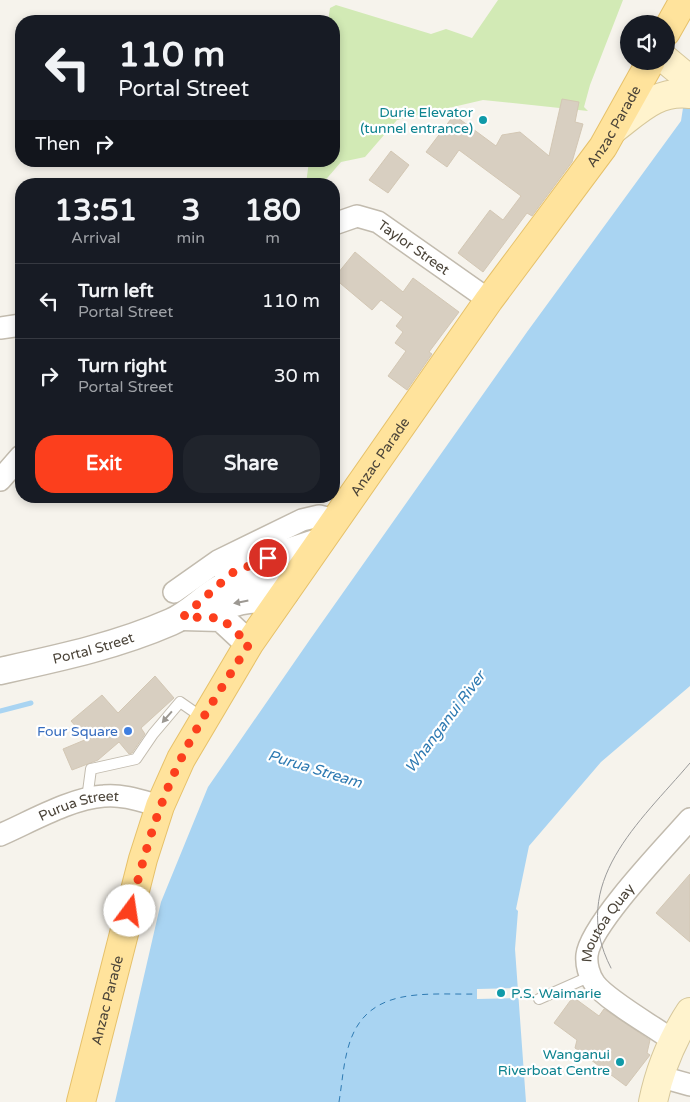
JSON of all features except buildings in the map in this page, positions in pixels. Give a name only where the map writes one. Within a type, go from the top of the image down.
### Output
[{"type":"main road","points":[[675,16],[684,0]]},
{"type":"main road","points":[[675,68],[690,80]]},
{"type":"main road","name":"Anzac Parade","points":[[81,1102],[143,859],[160,806],[181,758],[249,644],[488,300],[614,128],[646,70]]},
{"type":"main road","points":[[614,128],[658,97],[670,93],[690,94]]},
{"type":"main road","points":[[653,1102],[658,1076],[672,1040],[690,1012]]},
{"type":"street","name":"Taylor Street","points":[[340,222],[357,216],[378,222],[488,300]]},
{"type":"street","points":[[0,328],[15,327]]},
{"type":"street","points":[[0,480],[15,463]]},
{"type":"street","points":[[174,592],[218,561],[294,524],[319,516],[328,530]]},
{"type":"street","name":"Portal Street","points":[[200,609],[232,573],[328,530]]},
{"type":"street","name":"Portal Street","points":[[0,671],[124,641],[200,609],[266,598],[281,598]]},
{"type":"street","points":[[200,609],[221,618],[249,644]]},
{"type":"street","name":"Purua Street","points":[[0,835],[87,799],[103,796],[127,797],[160,806]]},
{"type":"street","name":"Moutoa Quay","points":[[672,1040],[610,997],[595,984],[587,968],[587,954],[599,927],[690,819]]},
{"type":"street","points":[[658,1076],[690,1084]]},
{"type":"lane","points":[[87,799],[91,769],[136,759],[153,734],[180,702],[204,718]]},
{"type":"lane","points":[[539,999],[591,976]]},
{"type":"green space","points":[[498,0],[623,0],[590,85],[584,107],[588,111],[483,100],[397,120],[365,157],[340,163],[340,15],[329,15],[330,8],[336,5],[431,34],[446,29],[472,38]]},
{"type":"green space","points":[[308,167],[337,167],[327,178],[307,178]]},
{"type":"water","name":"Whanganui River","points":[[690,99],[690,686],[601,762],[529,846],[516,909],[518,911],[515,949],[526,1102],[115,1102],[161,902],[208,787],[527,332],[681,121],[683,108]]},
{"type":"pier","points":[[519,988],[519,998],[477,999],[477,989]]},
{"type":"waterway","name":"Purua Stream","points":[[0,711],[31,703]]},
{"type":"ferry route","points":[[339,1102],[348,1048],[356,1028],[368,1013],[382,1003],[399,998],[417,995],[477,994]]},
{"type":"tram line","points":[[611,968],[600,937],[598,908],[603,881],[615,856],[631,831],[690,763]]},
{"type":"place","name":"Durie Elevator (tunnel entrance)","points":[[483,120]]},
{"type":"place","name":"Four Square","points":[[128,731]]},
{"type":"place","name":"P.S. Waimarie","points":[[501,993]]},
{"type":"place","name":"Wanganui Riverboat Centre","points":[[620,1062]]},
{"type":"route","points":[[130,911],[143,859],[160,806],[181,758],[249,644],[221,618],[206,616],[183,617],[232,573],[268,558]]}]
